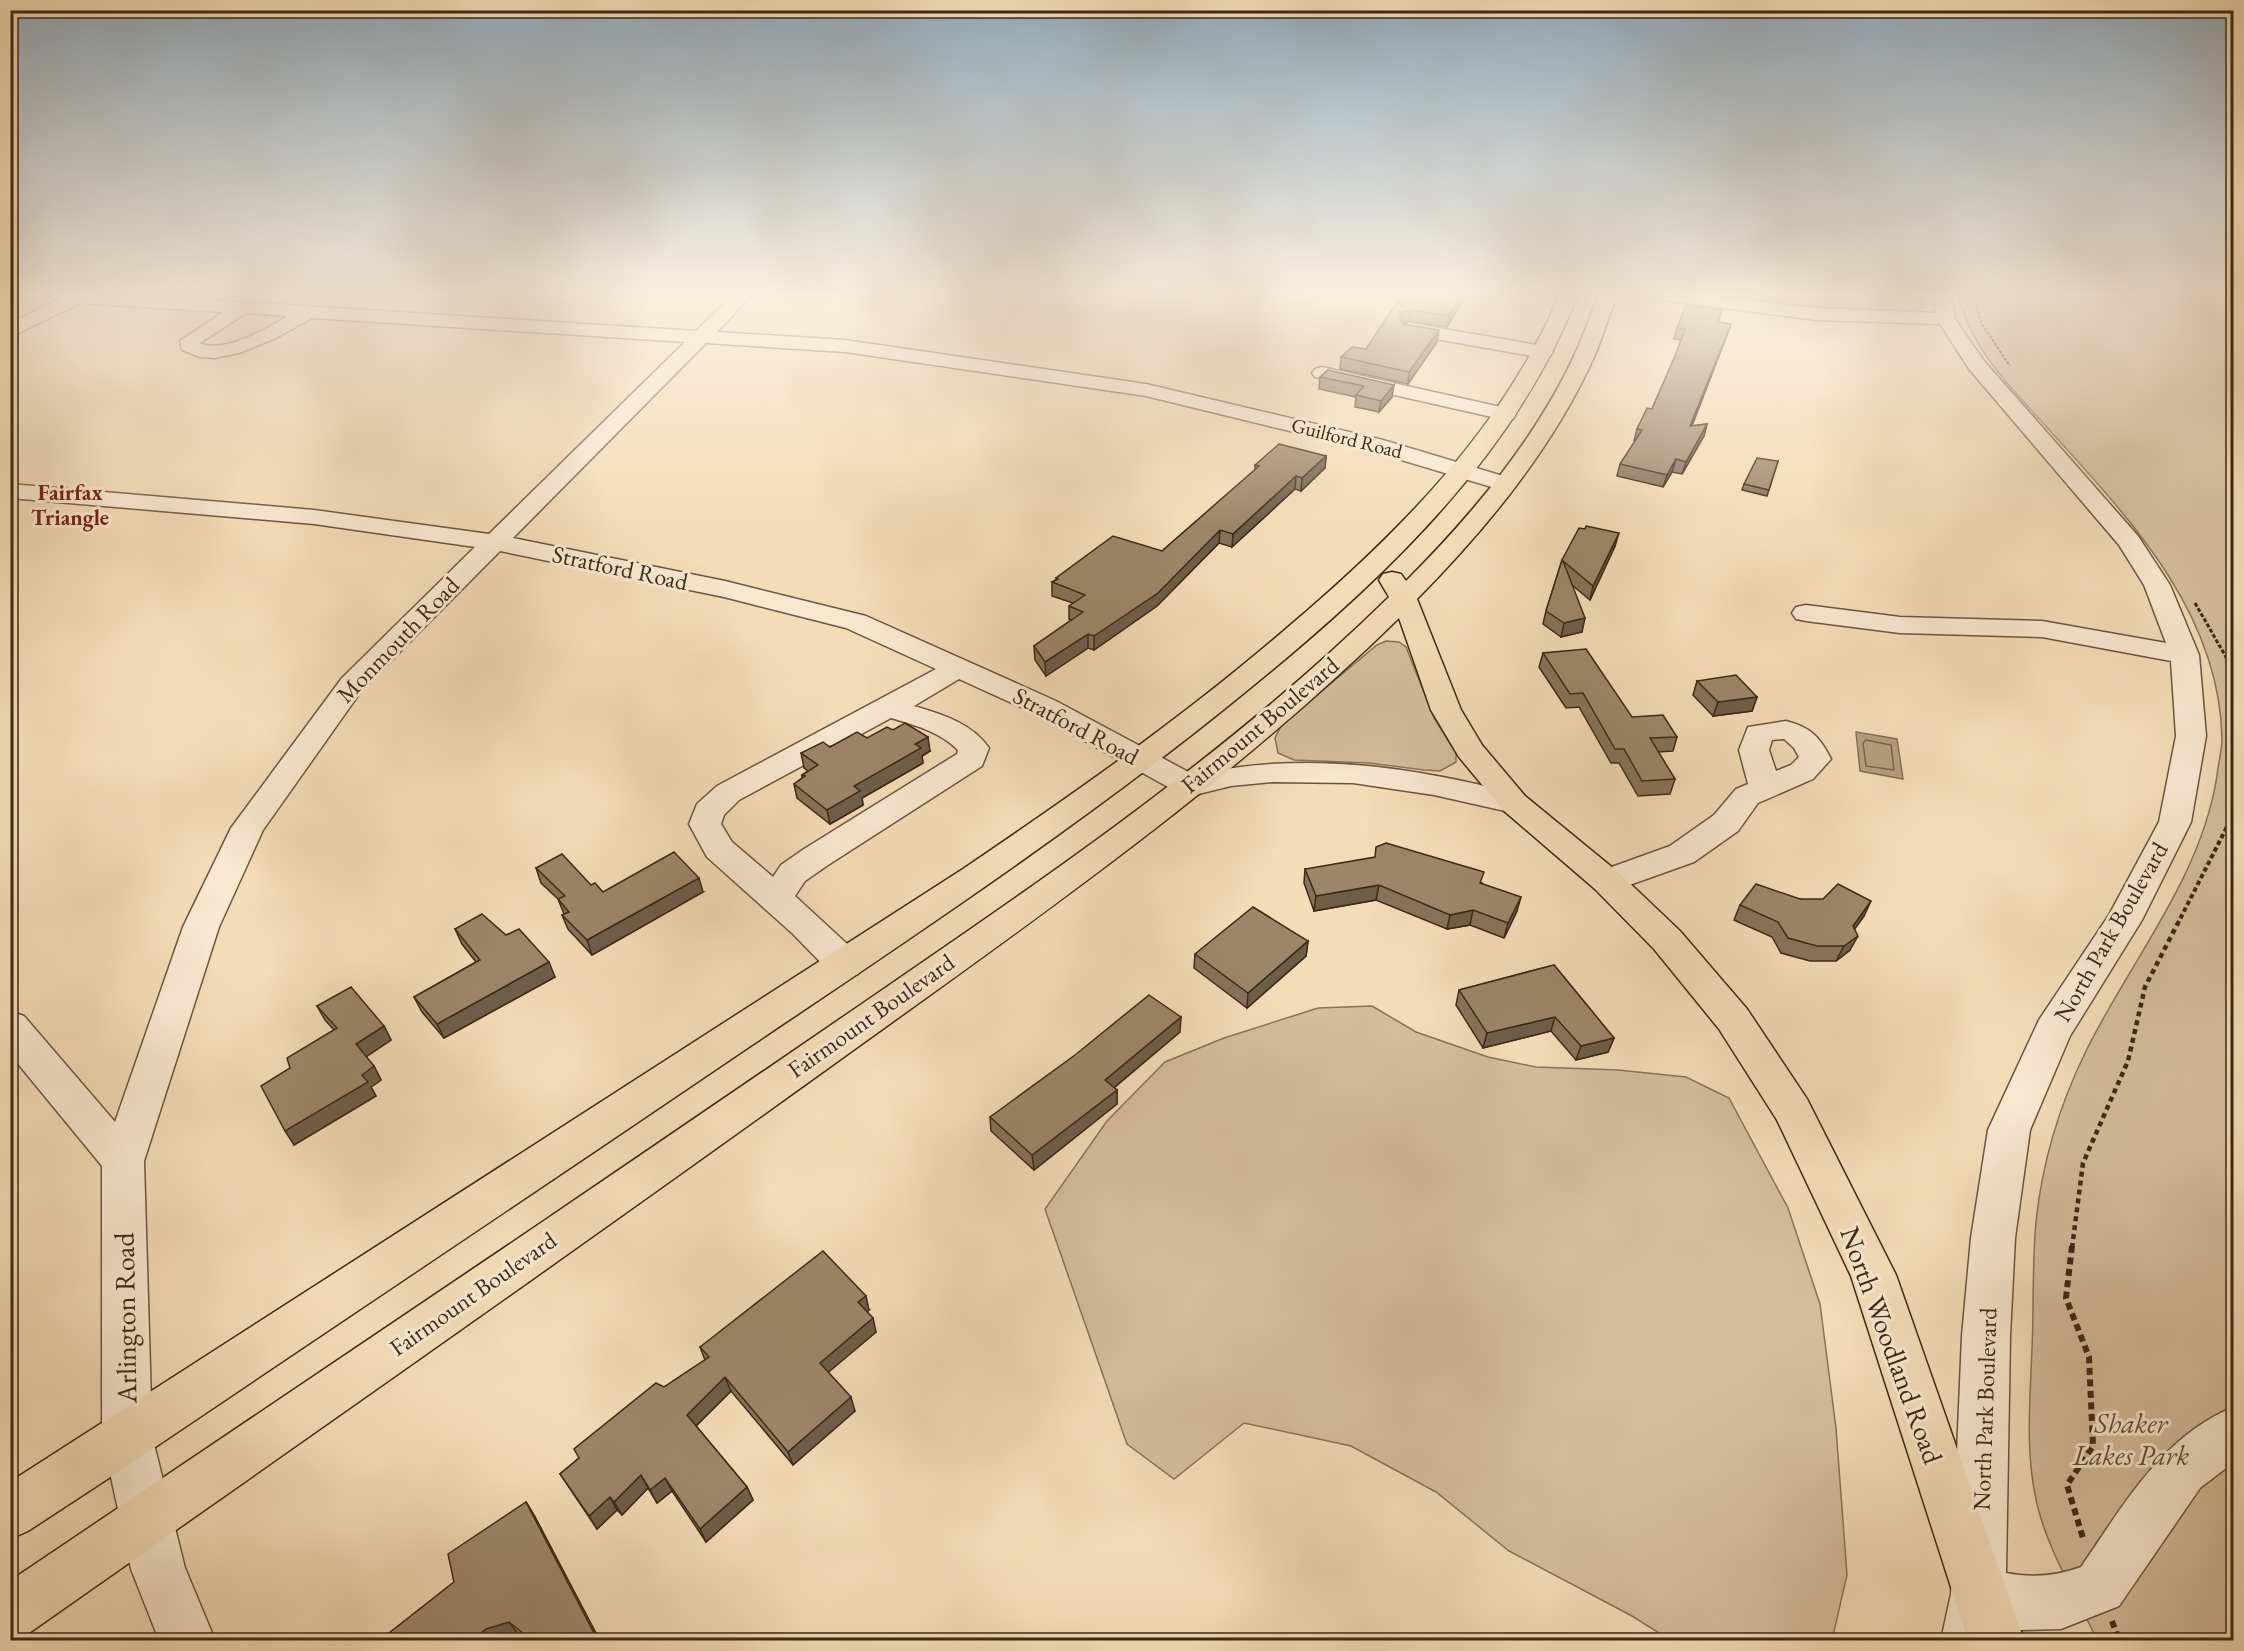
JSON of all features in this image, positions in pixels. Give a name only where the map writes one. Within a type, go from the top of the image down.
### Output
[{"type":"main road","name":"Fairmount Boulevard","points":[[10,1513],[1003,859],[1142,760],[1293,639],[1374,565],[1462,470],[1505,414],[1532,371]]},
{"type":"main road","name":"Fairmount Boulevard","points":[[10,1614],[755,1099],[1045,894],[1190,786],[1336,662],[1425,577],[1505,484],[1561,403],[1578,371]]},
{"type":"main road","name":"North Woodland Road","points":[[1374,565],[1395,584],[1404,597],[1446,710],[1470,750],[1514,803],[1606,881],[1667,940],[1733,1019],[1787,1101],[1815,1152],[1873,1275],[1981,1625]]},
{"type":"street","name":"Monmouth Road","points":[[123,1161],[201,927],[248,828],[352,684],[667,371]]},
{"type":"street","name":"Guilford Road","points":[[1016,371],[1146,390],[1317,430],[1505,484]]},
{"type":"street","name":"North Park Boulevard","points":[[1981,371],[2129,542],[2157,585],[2185,655],[2191,736],[2175,822],[2124,920],[2054,1031],[2009,1130],[1993,1238],[1986,1336],[1981,1625]]},
{"type":"street","points":[[1322,373],[1505,414]]},
{"type":"street","name":"Stratford Road","points":[[10,491],[314,517],[494,542],[725,589],[856,622],[1045,708],[1190,786]]},
{"type":"street","points":[[1806,613],[1900,626],[2042,629],[2185,655]]},
{"type":"street","points":[[844,964],[776,898],[719,849],[705,824],[709,811],[728,793],[940,680],[957,666]]},
{"type":"street","points":[[776,898],[793,873],[971,759],[974,748],[964,737],[944,725],[889,708]]},
{"type":"street","name":"North Woodland Road","points":[[1190,786],[1254,772],[1340,771],[1406,779],[1514,803]]},
{"type":"street","points":[[1606,881],[1683,854],[1726,823],[1747,796],[1765,788]]},
{"type":"street","points":[[10,1026],[123,1161]]},
{"type":"street","name":"Arlington Road","points":[[123,1161],[127,1436],[159,1569],[187,1641]]},
{"type":"street","points":[[1981,1625],[2021,1603],[2061,1602],[2100,1587],[2141,1525],[2182,1470],[2234,1431]]},
{"type":"path","points":[[2077,1520],[2067,1485],[2093,1446],[2090,1357],[2066,1298],[2083,1163],[2128,1061],[2145,987],[2234,813]]},
{"type":"green space","name":"Shaker Lakes Park","points":[[1998,371],[2233,371],[2233,1640],[2097,1640],[2048,1539],[2033,1485],[2029,1427],[2035,1237],[2039,1200],[2053,1134],[2086,1051],[2162,918],[2196,849],[2209,813],[2222,739],[2217,692],[2205,647],[2186,606],[2162,566],[2135,528]]},
{"type":"green space","points":[[1386,641],[1399,642],[1406,647],[1434,718],[1456,753],[1456,762],[1440,771],[1369,763],[1294,760],[1278,753],[1275,738],[1282,724],[1377,645]]},
{"type":"green space","points":[[1372,1006],[1416,1032],[1488,1057],[1536,1067],[1618,1070],[1686,1077],[1729,1098],[1788,1208],[1820,1304],[1836,1428],[1847,1575],[1832,1640],[1670,1640],[1632,1616],[1509,1551],[1436,1492],[1351,1446],[1244,1423],[1174,1479],[1127,1444],[1045,1209],[1107,1121],[1165,1062],[1224,1038],[1318,1008]]},
{"type":"water","points":[[1856,732],[1897,739],[1903,779],[1860,771]]},
{"type":"building","points":[[1327,371],[1333,371],[1394,385],[1381,401],[1356,395],[1364,386],[1320,377]]},
{"type":"building","points":[[1668,371],[1712,371],[1690,426],[1707,424],[1686,462],[1676,459],[1667,475],[1620,464],[1642,430],[1637,429],[1647,408],[1652,409]]},
{"type":"building","points":[[1279,444],[1326,456],[1302,478],[1296,476],[1233,534],[1220,530],[1158,593],[1094,636],[1088,634],[1045,662],[1034,646],[1083,612],[1069,606],[1085,595],[1052,582],[1058,579],[1056,578],[1113,536],[1162,551],[1259,466],[1255,465]]},
{"type":"building","points":[[1757,458],[1778,461],[1769,490],[1744,484]]},
{"type":"building","points":[[1586,526],[1619,533],[1593,586],[1563,561],[1585,618],[1564,623],[1546,611],[1562,560],[1579,528],[1585,529]]},
{"type":"building","points":[[1586,649],[1632,717],[1663,715],[1677,737],[1650,738],[1675,779],[1642,781],[1624,749],[1615,749],[1583,693],[1570,694],[1543,653]]},
{"type":"building","points":[[1736,675],[1757,697],[1718,702],[1697,681]]},
{"type":"building","points":[[905,723],[928,737],[915,744],[921,748],[854,786],[860,791],[827,810],[794,784],[805,776],[802,775],[818,765],[801,753],[823,742],[830,747],[857,732],[867,738],[887,727],[893,730]]},
{"type":"building","points":[[1386,843],[1484,872],[1480,883],[1521,897],[1508,923],[1473,910],[1450,915],[1379,885],[1316,896],[1305,869],[1375,857],[1376,847]]},
{"type":"building","points":[[674,852],[699,878],[587,940],[562,915],[569,912],[558,899],[565,896],[536,868],[562,854],[591,885],[595,883],[603,892]]},
{"type":"building","points":[[1756,884],[1800,899],[1823,899],[1838,884],[1871,901],[1853,926],[1858,936],[1844,946],[1817,946],[1788,938],[1778,922],[1740,905]]},
{"type":"building","points":[[1253,907],[1308,941],[1248,993],[1195,954]]},
{"type":"building","points":[[482,914],[506,935],[519,929],[549,962],[437,1024],[414,997],[480,960],[455,929]]},
{"type":"building","points":[[1554,965],[1614,1038],[1581,1046],[1555,1017],[1487,1033],[1459,990]]},
{"type":"building","points":[[351,987],[384,1026],[356,1044],[374,1066],[362,1075],[368,1082],[285,1131],[261,1086],[290,1068],[287,1058],[337,1028],[317,1006]]},
{"type":"building","points":[[1149,995],[1181,1017],[1105,1080],[1117,1090],[1032,1155],[990,1117],[1075,1055]]},
{"type":"building","points":[[823,1251],[866,1296],[858,1302],[873,1318],[820,1363],[851,1397],[788,1452],[725,1377],[687,1415],[747,1487],[700,1529],[665,1478],[650,1490],[641,1475],[614,1502],[610,1497],[589,1516],[560,1474],[579,1458],[574,1449],[656,1383],[664,1387],[709,1357],[700,1347]]},
{"type":"building","points":[[526,1502],[595,1635],[588,1641],[533,1641],[509,1622],[486,1629],[471,1641],[379,1641],[454,1582],[448,1554]]},
{"type":"district","name":"Fairfax Triangle","points":[[70,504]]}]
